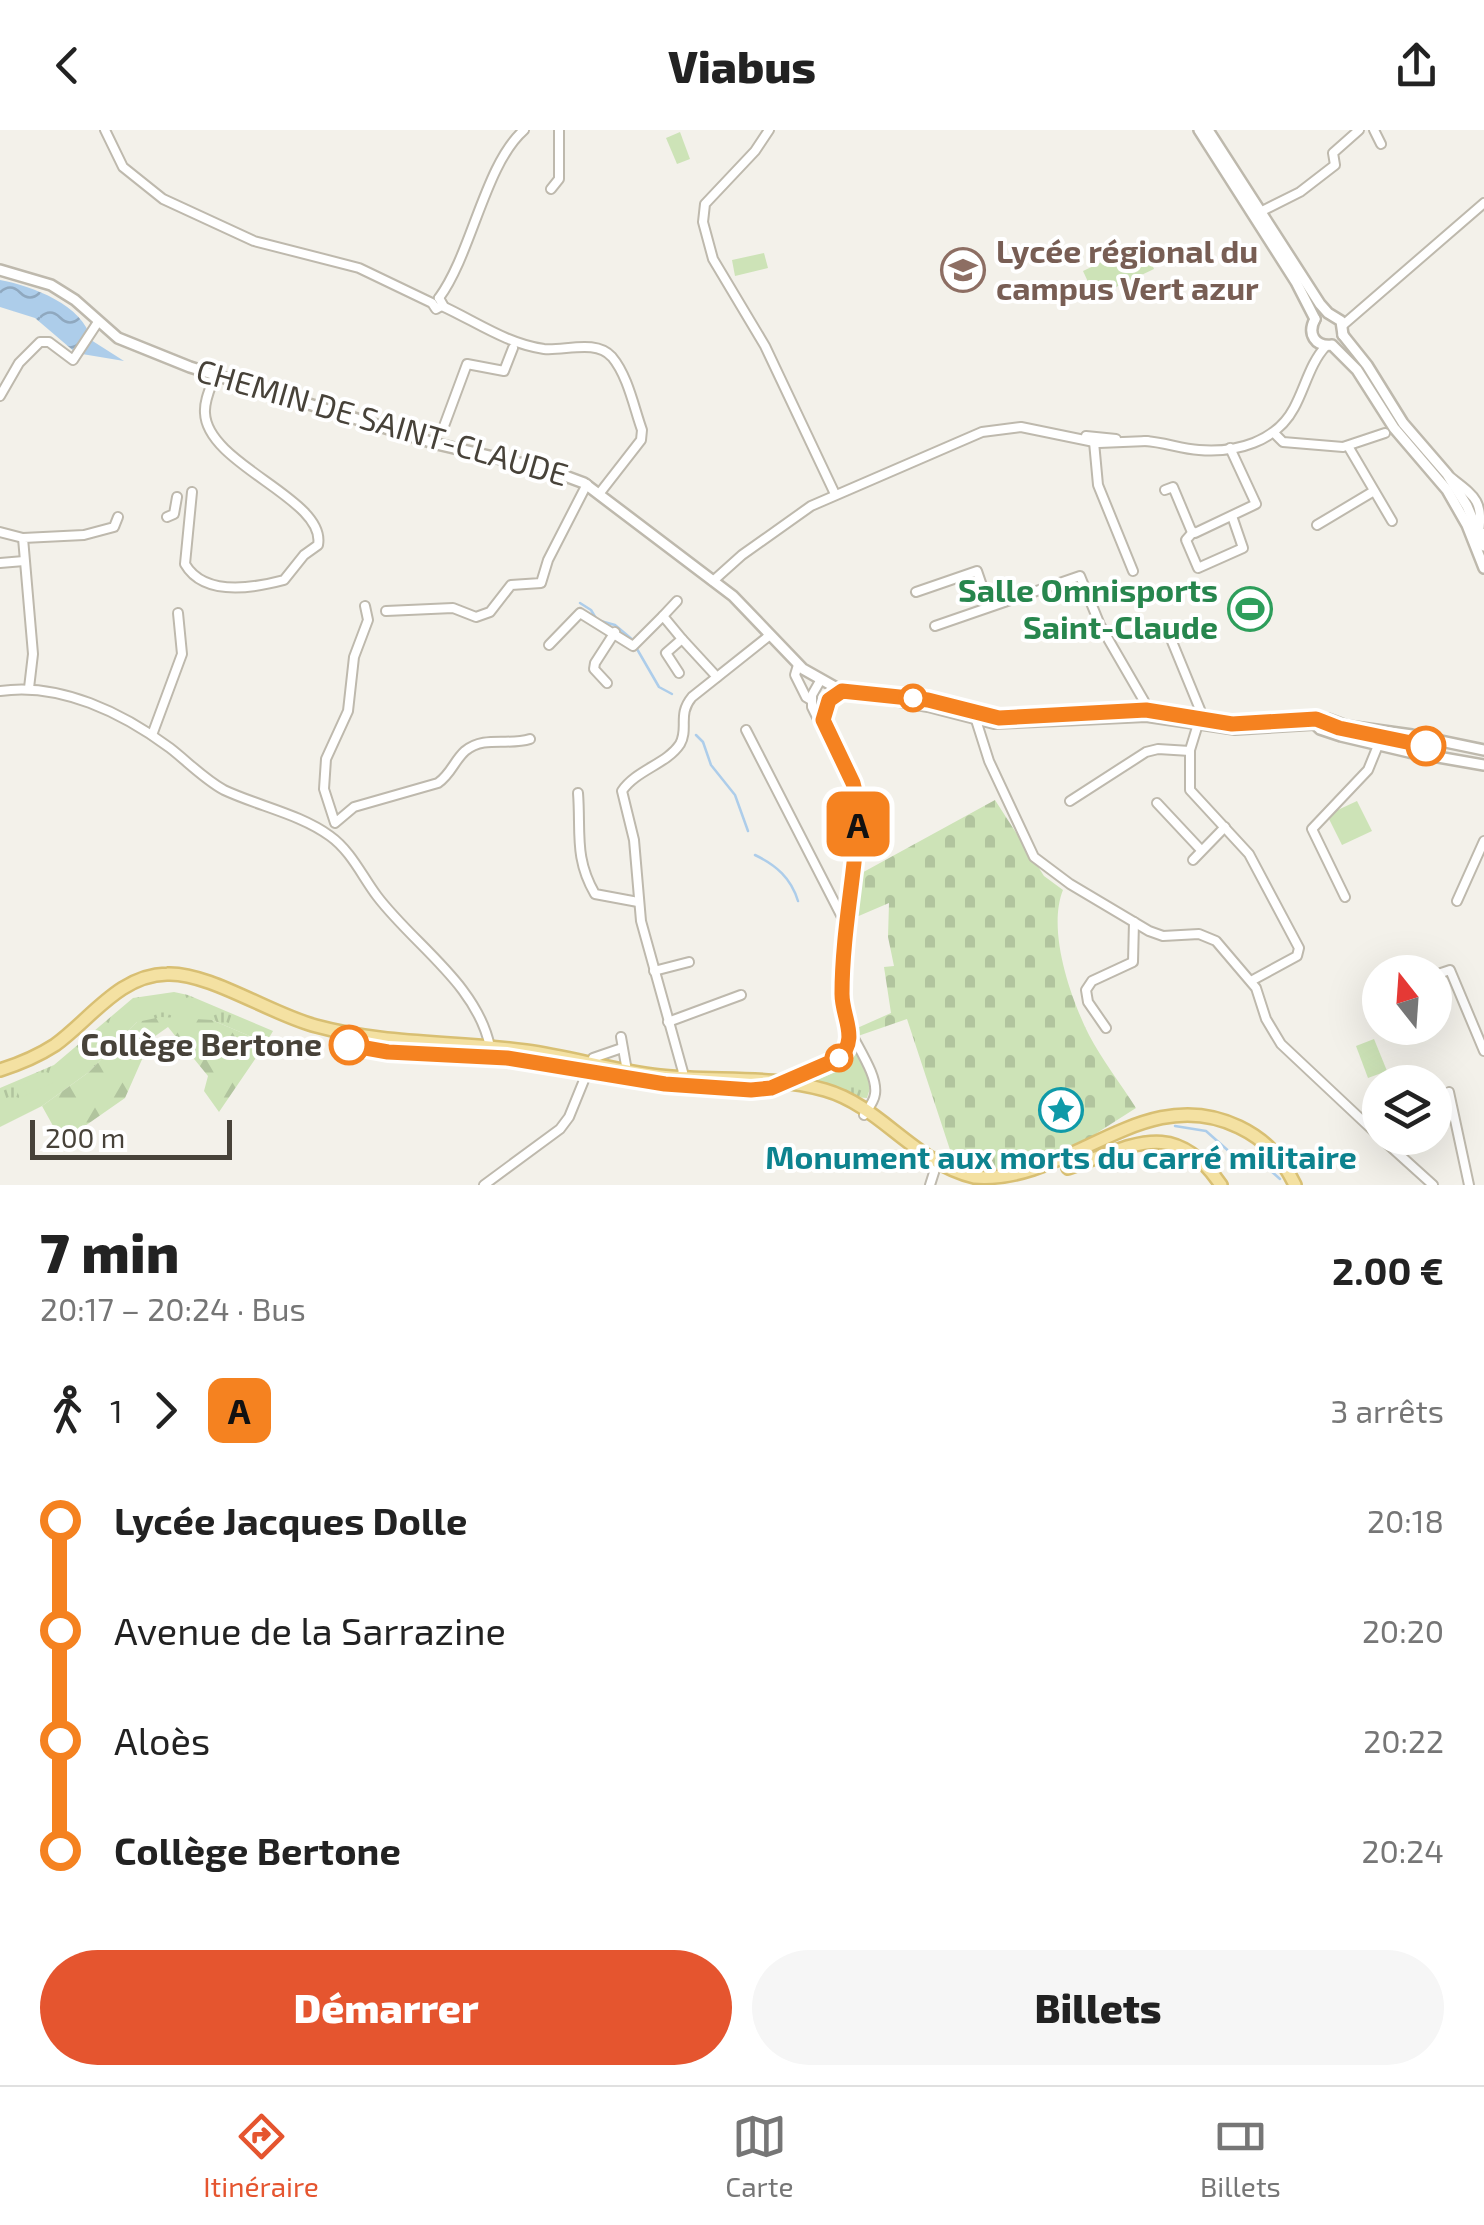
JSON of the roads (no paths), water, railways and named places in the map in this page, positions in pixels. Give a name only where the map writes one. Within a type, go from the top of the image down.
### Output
[{"type":"main road","points":[[0,1070],[20,1064],[57,1043],[134,981],[186,975],[322,1028],[390,1041],[548,1054],[587,1070],[788,1082],[830,1092],[936,1165],[964,1180],[990,1185]]},
{"type":"main road","points":[[936,1165],[975,1178],[1018,1180],[1172,1117],[1194,1115],[1222,1120],[1250,1132],[1272,1149],[1295,1185]]},
{"type":"main road","points":[[1122,1136],[1106,1150],[1130,1147]]},
{"type":"main road","points":[[1012,1185],[1153,1140],[1182,1146],[1197,1155],[1221,1185]]},
{"type":"street","points":[[106,130],[122,167],[163,199],[254,242],[359,268],[419,300],[438,302],[516,342],[558,350],[603,350],[612,357],[626,386],[642,440],[599,494]]},
{"type":"street","points":[[438,302],[460,263],[500,167],[524,130]]},
{"type":"street","points":[[551,189],[559,179],[559,130]]},
{"type":"street","points":[[769,130],[755,152],[705,204],[704,229],[712,259],[765,346],[834,494]]},
{"type":"street","points":[[1200,130],[1296,282],[1315,319],[1311,330],[1314,361]]},
{"type":"street","points":[[1208,130],[1367,364],[1402,423],[1447,474],[1476,497],[1484,546]]},
{"type":"street","points":[[1265,210],[1300,192],[1336,165],[1333,152],[1359,130]]},
{"type":"street","points":[[1374,130],[1381,144]]},
{"type":"street","points":[[713,581],[811,506],[982,432],[1021,427],[1200,450],[1230,448],[1274,434],[1293,410],[1314,361],[1356,310],[1484,203]]},
{"type":"street","name":"CHEMIN DE SAINT-CLAUDE","points":[[0,270],[51,285],[74,300],[95,326],[138,348],[437,444],[549,470],[587,484],[746,608],[798,665],[820,681],[856,695],[928,706],[981,721],[1146,716],[1235,729],[1323,724],[1412,735],[1484,750]]},
{"type":"street","points":[[1315,319],[1356,310]]},
{"type":"street","points":[[0,396],[19,363],[40,342],[49,342],[73,360],[95,326]]},
{"type":"street","points":[[1314,339],[1329,346],[1356,370],[1397,432],[1448,490],[1484,568]]},
{"type":"street","points":[[444,426],[467,364],[504,371],[513,348]]},
{"type":"street","points":[[192,492],[185,564],[203,579],[236,590],[284,580],[304,555],[318,545],[314,523],[250,471],[210,429],[204,417],[205,403],[215,375]]},
{"type":"street","points":[[1274,434],[1283,442],[1348,446],[1385,432]]},
{"type":"street","points":[[1070,435],[1094,442],[1147,442]]},
{"type":"street","points":[[1094,442],[1098,485],[1133,570]]},
{"type":"street","points":[[1348,446],[1392,522]]},
{"type":"street","points":[[1230,448],[1256,500],[1232,516],[1193,532],[1186,540],[1198,568],[1242,548],[1232,516]]},
{"type":"street","points":[[1447,474],[1481,533]]},
{"type":"street","points":[[386,611],[453,608],[476,617],[490,612],[510,585],[540,583],[587,484]]},
{"type":"street","points":[[1165,490],[1173,487],[1193,532]]},
{"type":"street","points":[[1476,497],[1484,489]]},
{"type":"street","points":[[1318,524],[1374,491]]},
{"type":"street","points":[[167,517],[174,514],[176,497]]},
{"type":"street","points":[[0,532],[23,538],[84,535],[114,527],[118,517]]},
{"type":"street","points":[[23,538],[33,654],[29,688]]},
{"type":"street","points":[[0,563],[24,561]]},
{"type":"street","points":[[916,592],[977,571],[989,606]]},
{"type":"street","points":[[936,626],[1080,576],[1100,625],[1144,701]]},
{"type":"street","points":[[549,646],[580,614],[633,646],[676,601]]},
{"type":"street","points":[[365,606],[368,620],[354,657],[348,712],[326,759],[324,789],[335,823],[354,807],[438,783],[448,776],[460,756],[480,743],[530,740]]},
{"type":"street","points":[[152,735],[182,654],[178,613]]},
{"type":"street","points":[[662,616],[717,677]]},
{"type":"street","points":[[608,683],[594,663],[614,632]]},
{"type":"street","points":[[679,1078],[674,1072],[675,1045],[638,902],[634,840],[622,791],[628,782],[678,748],[683,737],[684,706],[770,634]]},
{"type":"street","points":[[680,673],[666,653],[682,638]]},
{"type":"street","points":[[1171,639],[1201,712],[1190,751]]},
{"type":"street","points":[[798,665],[795,675],[806,697],[812,700]]},
{"type":"street","points":[[820,681],[812,700],[817,718],[853,791],[855,804],[839,1008],[874,1086],[874,1098],[865,1113]]},
{"type":"street","points":[[0,691],[29,688],[84,700],[152,735],[213,783],[330,836],[352,859],[378,897],[467,996],[482,1023],[485,1046]]},
{"type":"street","points":[[981,721],[982,738],[1034,857],[1067,882],[1163,936],[1210,937],[1251,981],[1270,1028],[1281,1044],[1362,1120]]},
{"type":"street","points":[[1186,722],[1190,790],[1249,854],[1298,948],[1298,956],[1251,981]]},
{"type":"street","name":"CHEMIN DE SAINT-CLAUDE","points":[[1323,724],[1341,736],[1484,765]]},
{"type":"street","points":[[746,730],[845,923]]},
{"type":"street","points":[[1345,896],[1312,829],[1368,770],[1379,743]]},
{"type":"street","points":[[1070,802],[1146,752],[1190,751]]},
{"type":"street","points":[[578,793],[582,868],[595,894],[638,902]]},
{"type":"street","points":[[1157,803],[1201,850]]},
{"type":"street","points":[[1193,860],[1225,827]]},
{"type":"street","points":[[1456,900],[1484,841]]},
{"type":"street","points":[[1106,1028],[1088,1002],[1086,990],[1092,982],[1133,962],[1134,922]]},
{"type":"street","points":[[654,971],[689,962]]},
{"type":"street","points":[[1452,975],[1484,1051]]},
{"type":"street","points":[[668,1022],[741,995]]},
{"type":"street","points":[[621,1037],[627,1072]]},
{"type":"street","points":[[484,1185],[560,1129],[569,1118],[596,1055],[622,1048]]},
{"type":"street","points":[[1452,1111],[1468,1185]]},
{"type":"street","points":[[1400,1155],[1433,1185]]},
{"type":"street","points":[[930,1185],[936,1165]]},
{"type":"water","points":[[0,280],[41,292],[68,307],[91,340],[124,361],[76,353],[35,318],[0,307]]},
{"type":"waterway","points":[[580,603],[597,620],[615,625],[634,641]]},
{"type":"waterway","points":[[637,649],[659,687],[672,694]]},
{"type":"waterway","points":[[696,735],[703,742],[711,765],[735,795],[748,831]]},
{"type":"waterway","points":[[755,855],[782,873],[798,901]]},
{"type":"waterway","points":[[1175,1126],[1206,1131],[1241,1162],[1271,1171],[1280,1179]]},
{"type":"place","name":"Lycée régional du campus Vert azur","points":[[963,270]]},
{"type":"place","name":"Salle Omnisports Saint-Claude","points":[[1250,609]]},
{"type":"place","name":"Collège Bertone","points":[[349,1045]]},
{"type":"place","name":"Monument aux morts du carré militaire","points":[[1061,1110]]}]
